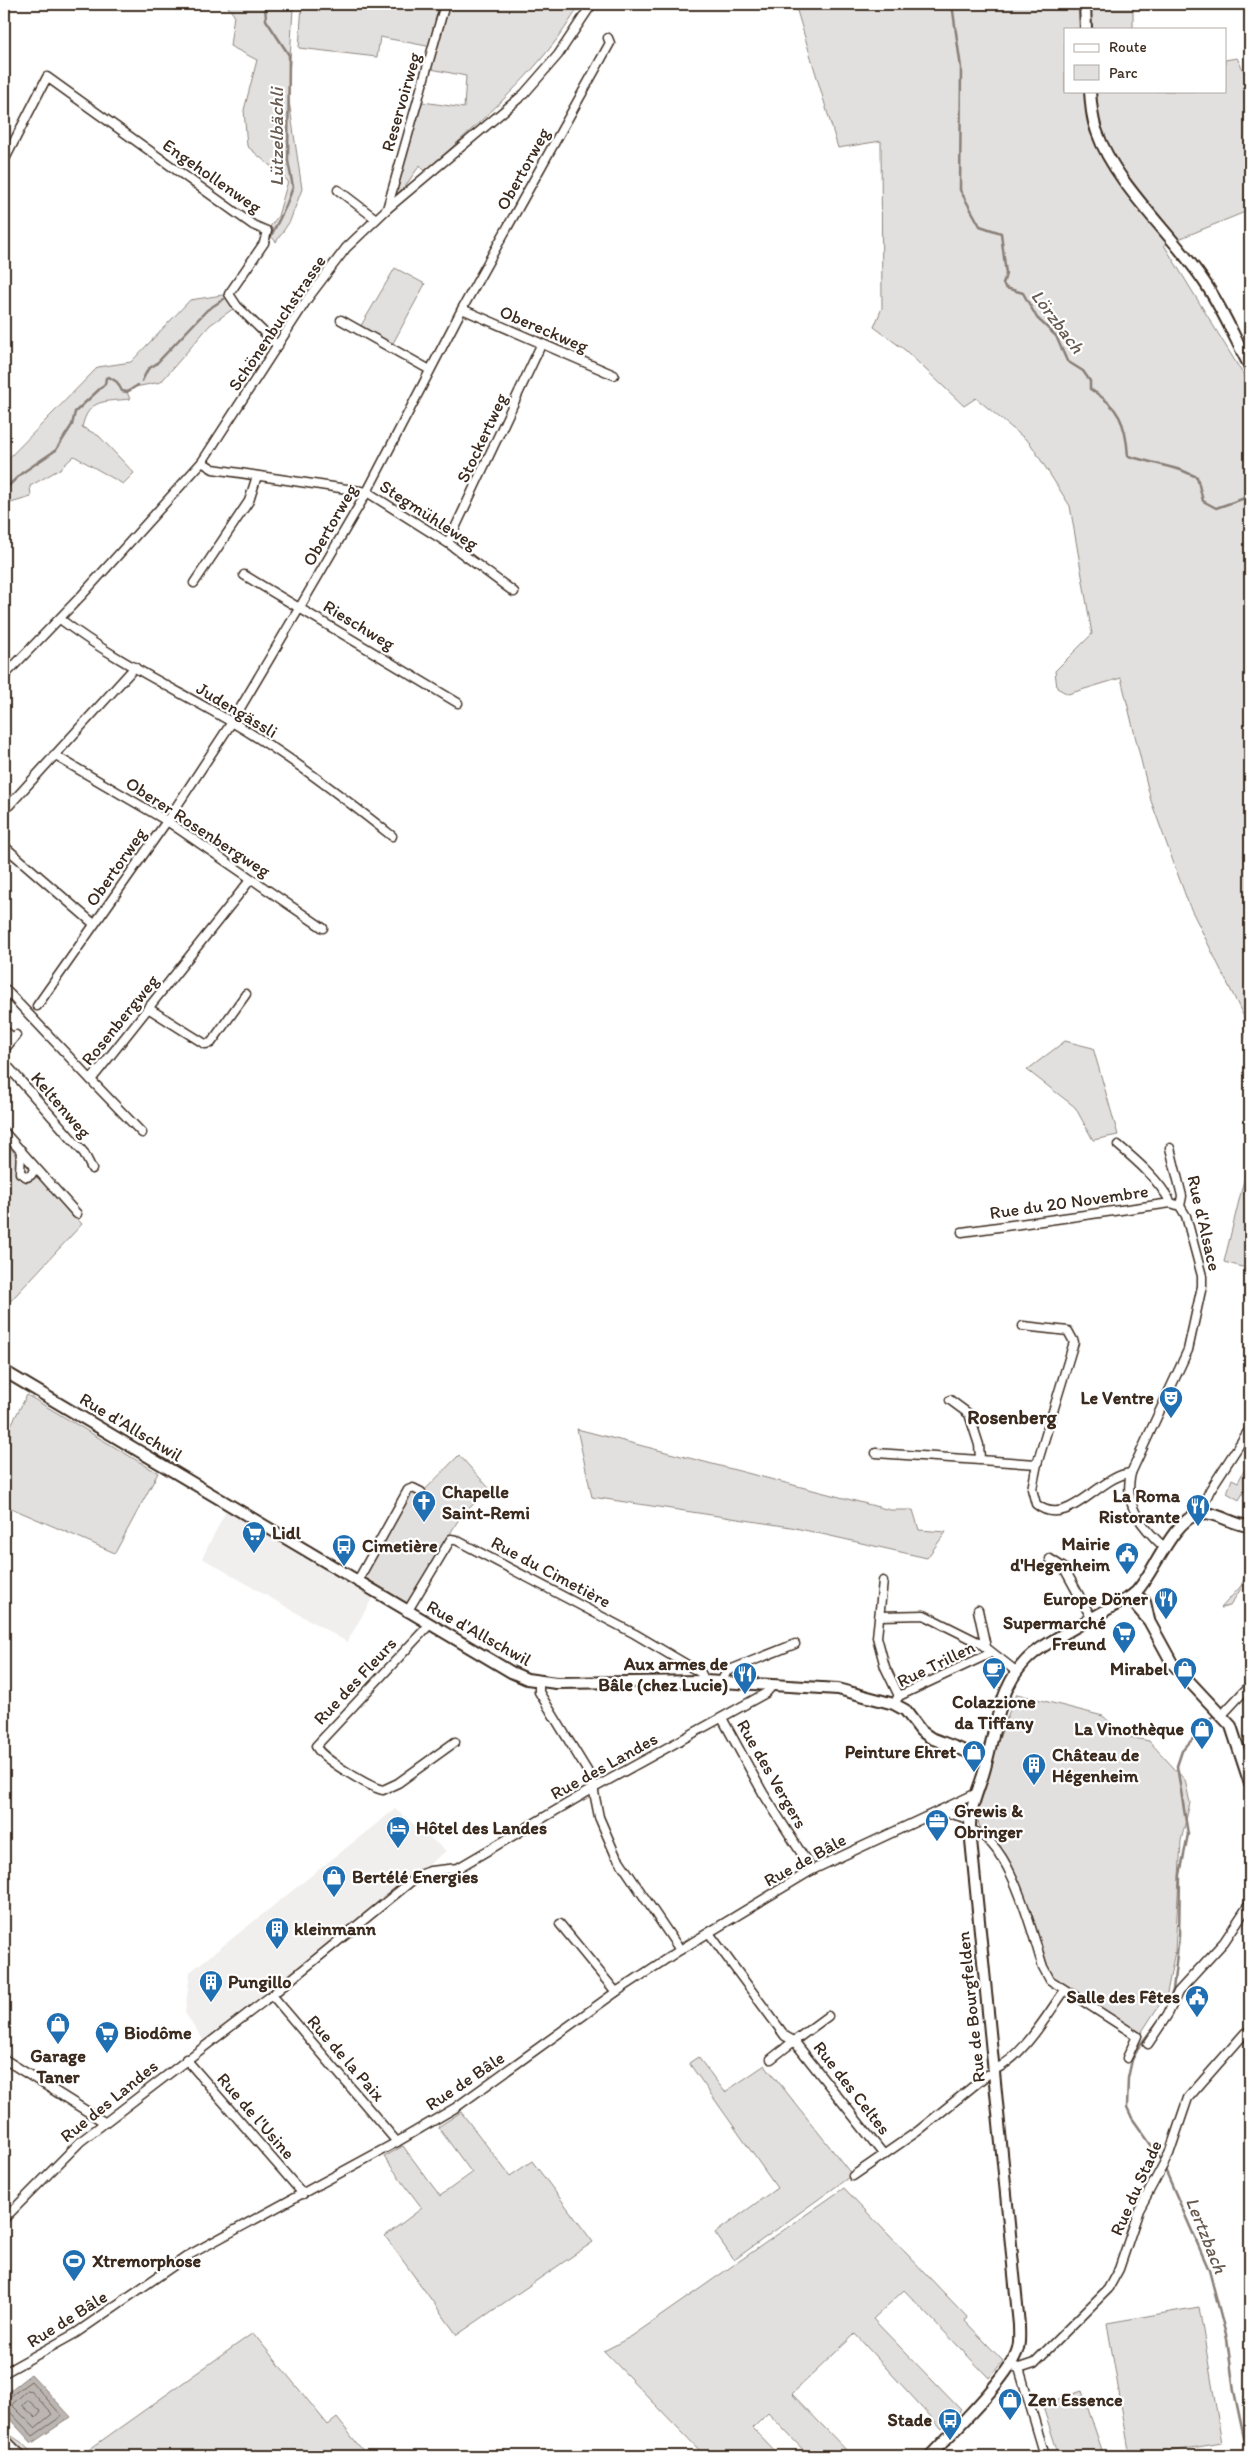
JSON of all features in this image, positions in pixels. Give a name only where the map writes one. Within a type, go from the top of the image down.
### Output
[{"type":"main road","points":[[1085,4],[1086,28]]},
{"type":"main road","points":[[1090,92],[1097,132],[1107,154],[1140,201],[1178,245],[1205,282],[1250,367]]},
{"type":"main road","name":"Rue d'Allschwil","points":[[4,1371],[511,1672],[540,1682],[705,1681],[838,1689],[897,1700],[921,1731],[931,1738],[973,1754],[987,1757]]},
{"type":"main road","points":[[1250,1526],[1207,1514],[1199,1514],[1186,1522],[1165,1548],[1134,1594],[1137,1607],[1149,1622],[1179,1672],[1231,1726],[1238,1741],[1250,1784]]},
{"type":"main road","name":"Rue de Bourgfelden","points":[[930,2456],[1015,2367],[1019,2348],[1019,2325],[969,1819],[975,1794],[983,1775],[995,1720],[1007,1688],[1023,1662],[1039,1649],[1134,1594]]},
{"type":"street","name":"Reservoirweg","points":[[387,209],[445,4]]},
{"type":"street","name":"Schönenbuchstrasse","points":[[4,676],[60,619],[202,462],[323,277],[346,248],[387,209],[524,94],[554,61],[592,4]]},
{"type":"street","name":"Obertorweg","points":[[37,1006],[167,821],[232,722],[300,607],[367,492],[462,310],[610,43],[608,38]]},
{"type":"street","name":"Engehollenweg","points":[[4,161],[47,77],[253,225],[267,231],[260,250],[229,294],[237,306],[278,346]]},
{"type":"street","points":[[338,190],[376,219]]},
{"type":"street","name":"Obereckweg","points":[[462,310],[614,375]]},
{"type":"street","points":[[341,320],[430,370]]},
{"type":"street","name":"Stockertweg","points":[[448,543],[541,345]]},
{"type":"street","name":"Stegmühleweg","points":[[202,462],[213,469],[367,492],[448,543],[514,592]]},
{"type":"street","points":[[194,583],[249,501],[257,476]]},
{"type":"street","name":"Rieschweg","points":[[244,575],[458,703]]},
{"type":"street","name":"Judengässli","points":[[60,619],[135,668],[232,722],[305,770],[392,836]]},
{"type":"street","points":[[4,811],[135,668]]},
{"type":"street","name":"Oberer Rosenbergweg","points":[[54,755],[167,821],[323,928]]},
{"type":"street","points":[[4,846],[94,924]]},
{"type":"street","name":"Rosenbergweg","points":[[4,988],[91,1080],[250,879]]},
{"type":"street","points":[[148,1008],[205,1044],[211,1043],[246,994]]},
{"type":"street","points":[[4,1030],[14,1037],[4,1050]]},
{"type":"street","name":"Keltenweg","points":[[4,1062],[82,1150],[92,1169]]},
{"type":"street","points":[[91,1080],[142,1132]]},
{"type":"street","points":[[4,1132],[77,1214]]},
{"type":"street","points":[[1118,1145],[1138,1162],[1166,1194],[1171,1203]]},
{"type":"street","name":"Rue d'Alsace","points":[[1165,1548],[1146,1531],[1131,1506],[1128,1484],[1131,1473],[1188,1350],[1202,1286],[1202,1276],[1186,1216],[1180,1206],[1182,1196],[1170,1148]]},
{"type":"street","points":[[21,1150],[20,1173],[27,1177],[31,1175],[35,1168]]},
{"type":"street","name":"Rue du 20 Novembre","points":[[962,1232],[1171,1203],[1180,1206]]},
{"type":"street","points":[[1023,1326],[1068,1331],[1074,1342],[1037,1464],[1032,1497],[1036,1504],[1048,1512],[1066,1510],[1120,1475],[1131,1473]]},
{"type":"street","points":[[950,1400],[969,1414],[979,1445],[980,1458]]},
{"type":"street","points":[[1199,1514],[1210,1490],[1247,1433]]},
{"type":"street","points":[[876,1453],[980,1458],[1037,1464]]},
{"type":"street","points":[[357,1582],[408,1490],[413,1488],[421,1492]]},
{"type":"street","name":"Rue du Cimetière","points":[[407,1612],[451,1539],[456,1540],[635,1634],[701,1673],[705,1681]]},
{"type":"street","points":[[1050,1559],[1064,1568],[1092,1618]]},
{"type":"street","points":[[884,1580],[878,1642],[897,1700]]},
{"type":"street","points":[[978,1610],[988,1650]]},
{"type":"street","points":[[880,1616],[924,1614],[988,1650],[1017,1672]]},
{"type":"street","name":"Rue des Fleurs","points":[[430,1624],[316,1746],[317,1750],[363,1782],[383,1790],[398,1784],[455,1742]]},
{"type":"street","points":[[721,1682],[727,1671],[794,1644]]},
{"type":"street","name":"Rue Trillen","points":[[897,1700],[988,1650]]},
{"type":"street","points":[[540,1682],[540,1692],[591,1777],[599,1817],[616,1854],[680,1950]]},
{"type":"street","points":[[1222,1715],[1250,1684]]},
{"type":"street","name":"Rue des Landes","points":[[4,2219],[73,2148],[104,2122],[272,1995],[419,1875],[430,1871],[458,1868],[594,1788],[722,1718],[766,1692],[772,1686]]},
{"type":"street","name":"Rue des Vergers","points":[[722,1718],[788,1834],[812,1870]]},
{"type":"street","name":"Rue de Bâle","points":[[4,2373],[76,2333],[189,2255],[398,2142],[455,2108],[616,1992],[680,1950],[812,1870],[975,1794]]},
{"type":"street","points":[[941,1811],[969,1819]]},
{"type":"street","points":[[970,1830],[979,1832],[998,1854],[1016,1882],[1043,1967],[1050,1980],[1137,2036],[1127,2058]]},
{"type":"street","points":[[1148,2044],[1168,2014],[1178,1992],[1224,1942],[1250,1903]]},
{"type":"street","points":[[560,1924],[616,1992]]},
{"type":"street","name":"Rue des Celtes","points":[[709,1933],[785,2036],[794,2041],[884,2155]]},
{"type":"street","points":[[853,2176],[918,2131],[987,2075],[1010,2060],[1020,2050],[1065,1990]]},
{"type":"street","name":"Rue de la Paix","points":[[272,1995],[398,2142]]},
{"type":"street","points":[[794,2041],[828,2016]]},
{"type":"street","name":"Rue du Stade","points":[[1015,2367],[1034,2363],[1108,2289],[1119,2269],[1138,2210],[1169,2154],[1188,2098],[1245,2033],[1250,2032]]},
{"type":"street","name":"Rue des Celtes","points":[[771,2059],[794,2041]]},
{"type":"street","points":[[4,2059],[104,2122]]},
{"type":"street","name":"Rue de l'Usine","points":[[186,2059],[303,2194]]},
{"type":"street","points":[[1015,2367],[1045,2456]]},
{"type":"street","points":[[4,2438],[22,2456]]},
{"type":"shaded area","points":[[226,1511],[373,1597],[347,1642],[202,1558]]},
{"type":"shaded area","points":[[395,1809],[446,1851],[204,2041],[185,2013],[190,1972]]},
{"type":"green space","points":[[226,4],[288,4],[293,8],[288,94],[302,189],[290,221],[276,242],[267,231],[278,216],[288,181],[247,146],[244,110],[257,60],[230,46],[234,15]]},
{"type":"green space","points":[[302,4],[408,4],[443,9],[445,4],[580,4],[548,51],[509,94],[425,172],[420,165],[406,185],[394,197],[416,101],[464,108],[466,76],[426,68],[432,47],[380,37],[377,57],[299,48]]},
{"type":"green space","points":[[795,4],[1133,4],[1133,28],[1064,28],[1064,92],[1226,92],[1226,60],[1237,58],[1250,83],[1250,210],[1164,245],[1246,379],[1250,378],[1250,1069],[1244,1017],[1189,905],[1151,801],[1121,678],[1068,694],[1057,688],[1055,671],[1092,634],[1070,506],[1030,443],[976,398],[964,406],[905,350],[874,327],[882,308],[881,141],[838,148]]},
{"type":"green space","points":[[395,268],[425,284],[392,345],[359,329]]},
{"type":"green space","points":[[229,294],[237,306],[210,325],[161,382],[135,387],[127,392],[130,399],[99,403],[93,406],[85,418],[82,427],[99,436],[134,473],[123,484],[74,456],[60,469],[30,486],[31,497],[4,505],[4,463],[98,367],[131,362],[190,300]]},
{"type":"green space","points":[[1065,1041],[1093,1048],[1118,1135],[1093,1140],[1075,1107],[1027,1070]]},
{"type":"green space","points":[[4,1137],[16,1156],[17,1174],[27,1179],[40,1178],[82,1224],[4,1308]]},
{"type":"green space","points":[[1250,1155],[1250,1269],[1224,1262]]},
{"type":"green space","points":[[27,1395],[158,1473],[115,1553],[4,1505],[4,1438]]},
{"type":"green space","points":[[577,1429],[890,1510],[913,1510],[919,1530],[946,1532],[927,1558],[791,1527],[592,1497]]},
{"type":"green space","points":[[459,1455],[489,1488],[459,1519],[407,1604],[364,1577],[411,1491],[421,1494]]},
{"type":"green space","points":[[1245,1469],[1250,1472],[1250,1481],[1239,1500],[1227,1493],[1232,1479],[1238,1482]]},
{"type":"green space","points":[[1250,1565],[1250,1581],[1247,1579],[1230,1606],[1221,1608],[1241,1586]]},
{"type":"green space","points":[[1017,1694],[1103,1716],[1125,1736],[1149,1741],[1185,1780],[1190,1803],[1181,1841],[1175,1951],[1167,1993],[1141,2033],[1053,1980],[1047,1972],[1021,1887],[1004,1857],[984,1834],[979,1825],[978,1815],[985,1781]]},
{"type":"green space","points":[[698,2057],[725,2092],[765,2065],[852,2175],[734,2260],[715,2233],[777,2188],[689,2063]]},
{"type":"green space","points":[[461,2112],[510,2176],[532,2161],[593,2242],[457,2335],[385,2236],[422,2208],[384,2157],[403,2146],[440,2196],[472,2173],[438,2127]]},
{"type":"green space","points":[[844,2188],[967,2317],[965,2321],[1003,2361],[989,2378],[904,2290],[873,2319],[961,2410],[942,2429],[855,2334],[792,2394],[852,2456],[809,2456],[768,2413],[753,2428],[780,2456],[705,2456],[604,2351],[632,2336]]},
{"type":"green space","points":[[1199,2307],[1222,2443],[1142,2456],[1130,2456],[1107,2323]]},
{"type":"green space","points":[[253,2333],[328,2425],[337,2418],[367,2456],[80,2456]]},
{"type":"green space","points":[[1082,2391],[1104,2456],[1059,2456],[1042,2404]]},
{"type":"green space","points":[[7,2433],[21,2442],[35,2456],[11,2456]]},
{"type":"water","points":[[31,2374],[71,2417],[32,2443],[4,2413],[4,2395]]},
{"type":"waterway","name":"Lützelbächli","points":[[265,4],[266,20],[289,55],[288,161],[293,187],[286,206],[267,244]]},
{"type":"waterway","name":"Lörzbach","points":[[952,4],[961,68],[960,190],[980,226],[1001,233],[1006,274],[1003,284],[1006,288],[1023,293],[1037,318],[1056,336],[1067,361],[1083,371],[1090,381],[1090,389],[1100,395],[1114,409],[1123,425],[1128,456],[1181,470],[1197,477],[1203,501],[1216,508],[1245,498],[1250,503]]},
{"type":"waterway","name":"Lützelbächli","points":[[142,381],[148,369],[156,364],[207,310],[224,299]]},
{"type":"waterway","name":"Lützelbächli","points":[[4,490],[22,473],[56,450],[72,425],[75,412],[105,384],[106,378],[109,377],[117,382],[122,391],[127,392],[138,385]]},
{"type":"waterway","points":[[1163,2162],[1132,2118],[1127,2107],[1128,2078],[1132,2060],[1140,2045],[1166,2011],[1173,1990],[1179,1936],[1180,1875],[1188,1834],[1177,1766],[1182,1751],[1213,1716]]},
{"type":"waterway","name":"Lertzbach","points":[[1164,2167],[1209,2270],[1227,2339],[1234,2391],[1244,2438],[1250,2445]]},
{"type":"place","name":"Le Ventre","points":[[1171,1419]]},
{"type":"place","name":"Chapelle Saint-Remi","points":[[424,1523]]},
{"type":"place","name":"La Roma Ristorante","points":[[1198,1527]]},
{"type":"place","name":"Lidl","points":[[254,1554]]},
{"type":"place","name":"Cimetière","points":[[344,1567]]},
{"type":"place","name":"Mairie d'Hegenheim","points":[[1127,1575]]},
{"type":"place","name":"Europe Döner","points":[[1166,1620]]},
{"type":"place","name":"Supermarché Freund","points":[[1124,1654]]},
{"type":"place","name":"Colazzione da Tiffany","points":[[994,1690]]},
{"type":"place","name":"Mirabel","points":[[1185,1690]]},
{"type":"place","name":"Aux armes de Bâle (chez Lucie)","points":[[745,1695]]},
{"type":"place","name":"La Vinothèque","points":[[1202,1750]]},
{"type":"place","name":"Peinture Ehret","points":[[974,1773]]},
{"type":"place","name":"Château de Hégenheim","points":[[1034,1786]]},
{"type":"place","name":"Grewis & Obringer","points":[[937,1842]]},
{"type":"place","name":"Hôtel des Landes","points":[[398,1849]]},
{"type":"place","name":"Bertélé Energies","points":[[334,1898]]},
{"type":"place","name":"kleinmann","points":[[277,1950]]},
{"type":"place","name":"Pungillo","points":[[211,2003]]},
{"type":"place","name":"Salle des Fêtes","points":[[1197,2018]]},
{"type":"place","name":"Garage Taner","points":[[58,2045]]},
{"type":"place","name":"Biodôme","points":[[107,2054]]},
{"type":"place","name":"Xtremorphose","points":[[74,2282]]},
{"type":"place","name":"Zen Essence","points":[[1010,2421]]},
{"type":"place","name":"Stade","points":[[950,2441]]},
{"type":"district","name":"Rosenberg","points":[[1012,1417]]}]
